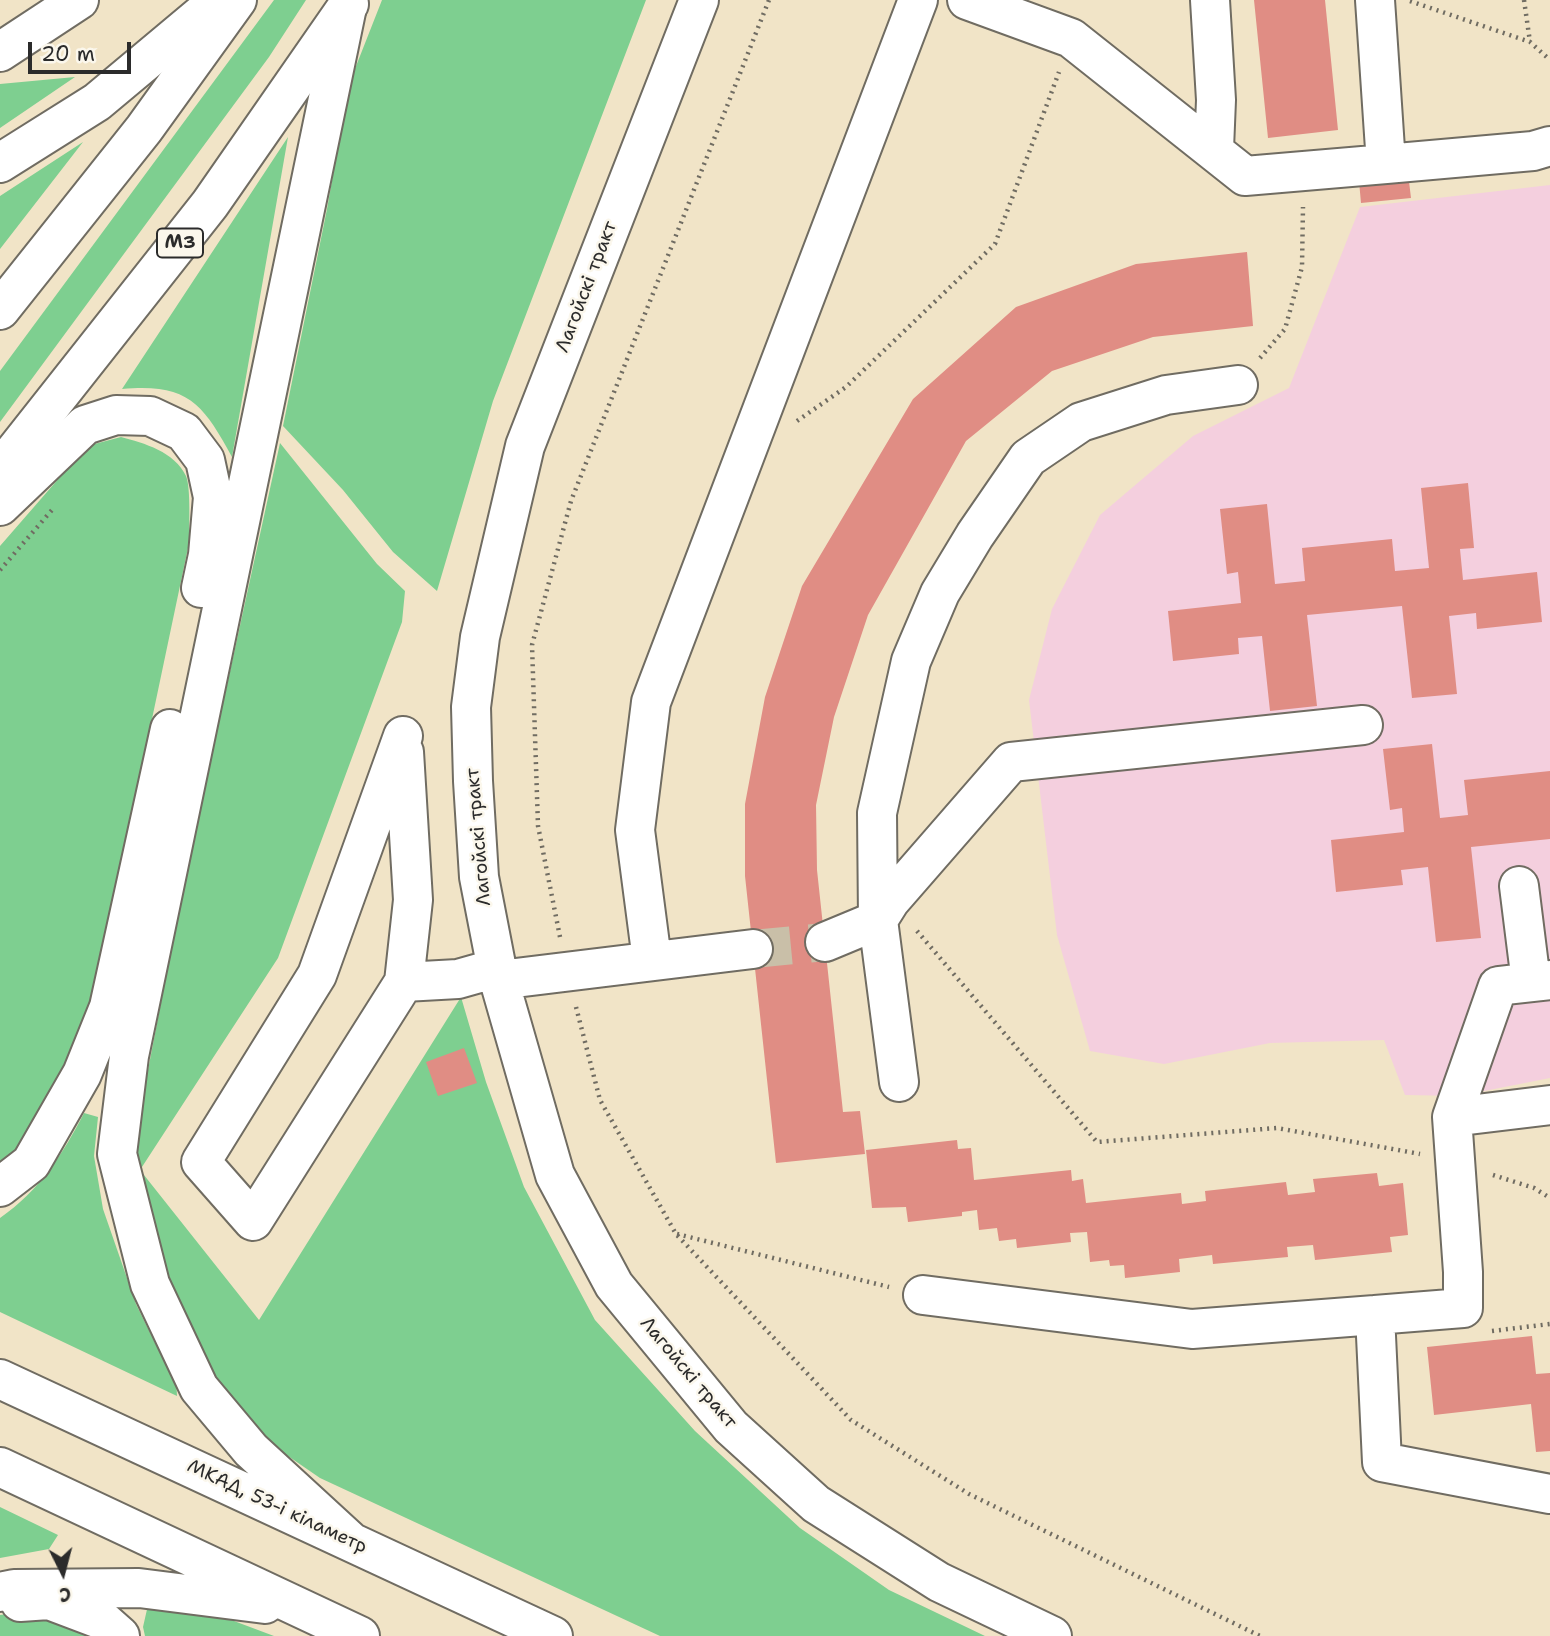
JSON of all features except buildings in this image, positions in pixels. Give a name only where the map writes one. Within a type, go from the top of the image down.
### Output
[{"type":"main road","points":[[0,52],[79,0]]},
{"type":"main road","points":[[0,163],[97,102],[219,0]]},
{"type":"main road","points":[[0,310],[144,129],[237,0]]},
{"type":"main road","name":"Лагойскі тракт","points":[[699,0],[525,446],[480,637],[471,707],[473,781],[479,877],[498,974],[555,1175],[614,1285],[731,1427],[816,1504],[939,1583],[1052,1636]]},
{"type":"main road","points":[[652,960],[635,830],[652,702],[918,0]]},
{"type":"main road","points":[[967,0],[1060,22],[1245,176],[1533,150],[1550,146]]},
{"type":"main road","points":[[1210,0],[1216,100],[1214,149]]},
{"type":"main road","points":[[1375,0],[1386,164]]},
{"type":"main road","points":[[349,4],[129,1056],[117,1154],[150,1284],[200,1388],[251,1450],[349,1540]]},
{"type":"main road","name":"М3","points":[[0,470],[210,204],[349,4]]},
{"type":"main road","points":[[899,1082],[877,813],[911,661],[940,593],[975,535],[1028,458],[1081,422],[1166,396],[1238,385]]},
{"type":"main road","points":[[0,506],[85,425],[116,415],[150,416],[184,432],[205,460],[213,497],[208,555],[109,1007],[82,1074],[31,1163],[0,1187]]},
{"type":"main road","points":[[825,942],[884,910],[1011,762],[1363,725]]},
{"type":"main road","points":[[403,736],[413,900],[404,982],[317,1118],[253,1221],[201,1162],[317,975],[403,736]]},
{"type":"main road","points":[[925,1296],[1192,1329],[1463,1308],[1452,1117],[1498,986],[1540,981],[1519,886]]},
{"type":"main road","points":[[404,982],[753,949]]},
{"type":"main road","points":[[1452,1117],[1550,1105]]},
{"type":"main road","points":[[1375,1315],[1382,1462],[1550,1494]]},
{"type":"main road","name":"МКАД, 53-і кіламетр","points":[[0,1379],[554,1636]]},
{"type":"main road","points":[[0,1467],[360,1636]]},
{"type":"main road","points":[[0,1592],[14,1589],[139,1588],[302,1609]]},
{"type":"main road","points":[[0,1604],[49,1600],[102,1620],[120,1636]]},
{"type":"path","points":[[1406,0],[1530,42],[1550,60]]},
{"type":"path","points":[[1524,0],[1530,42]]},
{"type":"path","points":[[789,427],[846,387],[995,244],[1060,22]]},
{"type":"path","points":[[1238,385],[1285,329],[1301,267],[1305,171]]},
{"type":"path","points":[[884,910],[1097,1142],[1277,1128],[1407,1151],[1456,1163],[1534,1188],[1550,1198]]},
{"type":"path","points":[[676,1234],[925,1296]]},
{"type":"path","points":[[1481,1333],[1550,1324]]},
{"type":"shaded area","points":[[1550,185],[1550,1078],[1459,1096],[1405,1095],[1384,1040],[1270,1043],[1164,1064],[1090,1051],[1057,935],[1029,700],[1052,609],[1100,515],[1193,436],[1289,388],[1360,207]]},
{"type":"green space","points":[[274,0],[306,0],[269,57],[0,422],[0,371]]},
{"type":"green space","points":[[382,0],[646,0],[493,401],[437,591],[393,552],[343,490],[283,426],[349,84]]},
{"type":"green space","points":[[75,77],[0,128],[0,84]]},
{"type":"green space","points":[[288,137],[232,457],[212,423],[190,400],[163,390],[122,389]]},
{"type":"green space","points":[[83,142],[0,249],[0,196]]},
{"type":"green space","points":[[121,437],[158,450],[181,468],[189,489],[189,543],[95,990],[54,1091],[8,1162],[0,1167],[0,546],[87,446]]},
{"type":"green space","points":[[280,443],[377,564],[405,591],[402,622],[278,958],[140,1170],[259,1320],[461,997],[486,1082],[524,1187],[595,1320],[695,1431],[800,1528],[889,1590],[985,1636],[660,1636],[320,1478],[256,1434],[182,1333],[130,1164],[185,877]]},
{"type":"green space","points":[[84,1113],[98,1117],[94,1156],[103,1209],[136,1304],[155,1343],[176,1376],[177,1396],[0,1312],[0,1218],[27,1196],[49,1171]]},
{"type":"green space","points":[[0,1507],[58,1535],[49,1549],[0,1558]]},
{"type":"green space","points":[[148,1605],[194,1606],[274,1636],[145,1636],[143,1627]]},
{"type":"green space","points":[[38,1610],[94,1636],[0,1636],[0,1615]]},
{"type":"tunnel","points":[[753,949],[825,942]]}]
